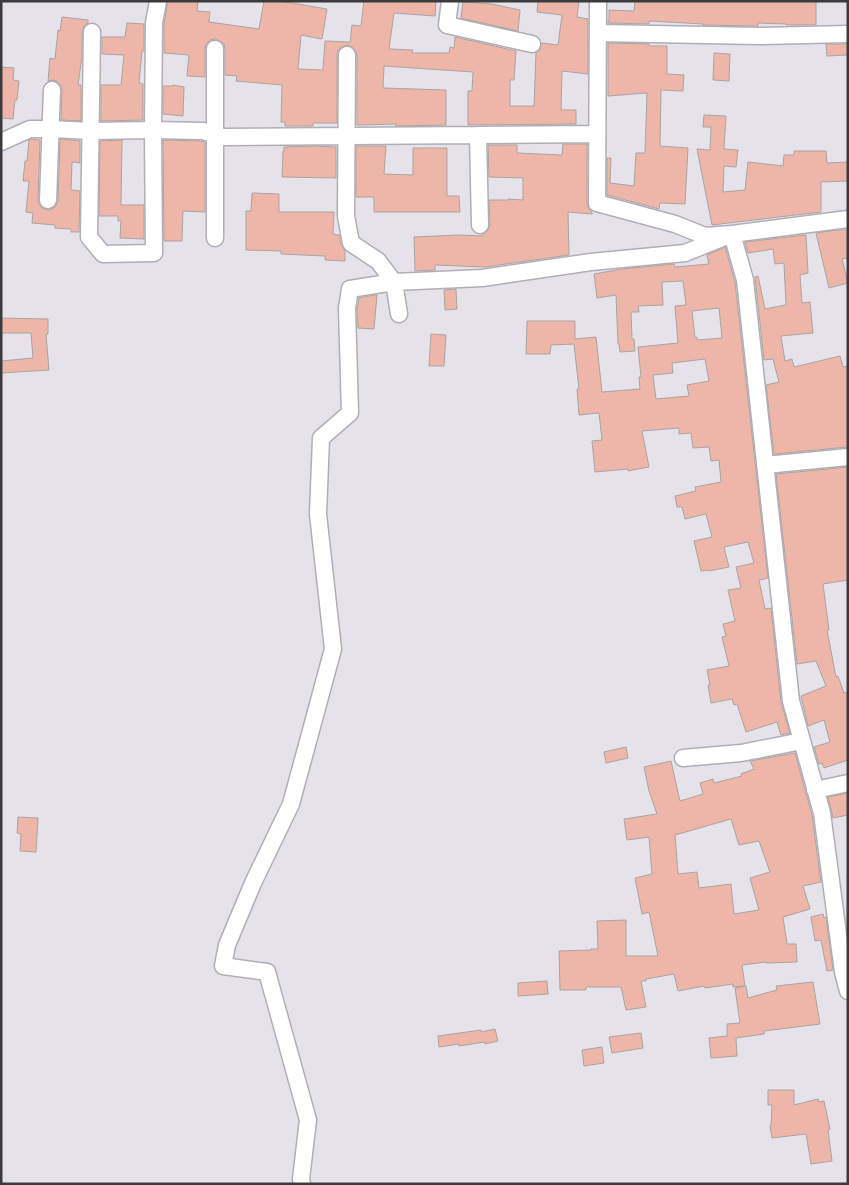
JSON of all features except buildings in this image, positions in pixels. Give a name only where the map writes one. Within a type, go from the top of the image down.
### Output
[{"type":"street","points":[[92,32],[89,237],[102,254],[154,253],[154,23],[158,1]]},
{"type":"street","points":[[450,1],[446,25],[532,44]]},
{"type":"street","points":[[598,1],[597,203],[675,224],[705,236],[848,218]]},
{"type":"street","points":[[598,33],[759,36],[848,34]]},
{"type":"street","points":[[215,49],[215,238]]},
{"type":"street","points":[[347,55],[346,216],[352,243],[378,261],[394,282],[399,314]]},
{"type":"street","points":[[48,200],[52,90]]},
{"type":"street","points":[[1,142],[30,129],[51,128],[90,131],[203,131],[223,137],[597,134]]},
{"type":"street","points":[[478,135],[480,225]]},
{"type":"street","points":[[302,1184],[308,1120],[266,972],[222,966],[227,945],[253,883],[291,804],[333,649],[318,514],[321,447],[322,438],[350,413],[347,308],[350,289],[394,282],[482,278],[591,262],[685,253],[732,234]]},
{"type":"street","points":[[732,234],[745,280],[791,702],[822,813],[843,972],[848,991]]},
{"type":"street","points":[[765,465],[848,457]]},
{"type":"street","points":[[683,758],[741,753],[802,741]]},
{"type":"street","points":[[815,790],[848,783]]}]
